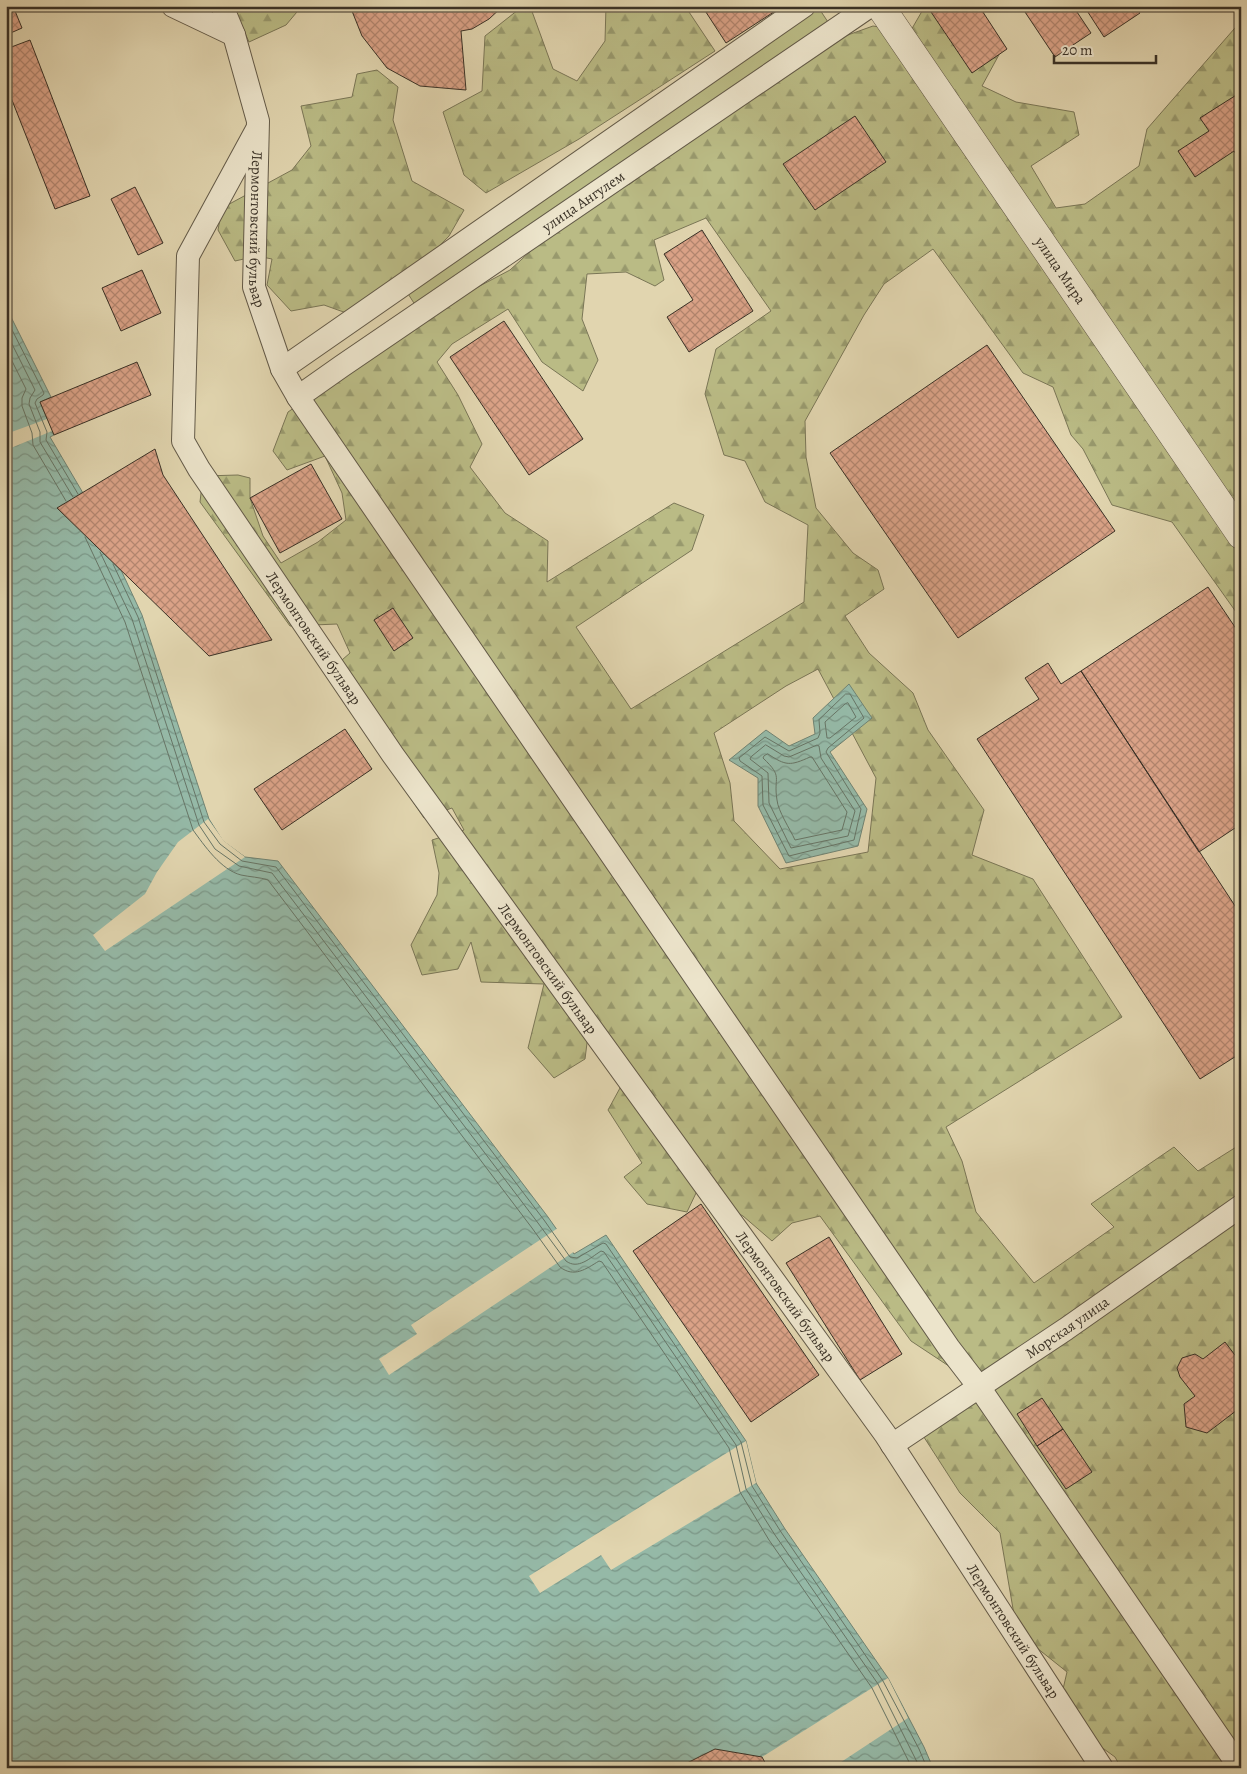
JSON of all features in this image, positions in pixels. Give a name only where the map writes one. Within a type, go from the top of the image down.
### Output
[{"type":"street","points":[[174,6],[234,35]]},
{"type":"street","name":"Лермонтовский бульвар","points":[[222,6],[234,35],[258,121],[254,287],[282,369],[298,397],[949,1348],[980,1387],[1240,1768]]},
{"type":"street","points":[[282,369],[804,6]]},
{"type":"street","name":"улица Ангулем","points":[[298,397],[870,6]]},
{"type":"street","name":"улица Мира","points":[[880,6],[1241,535]]},
{"type":"street","name":"Лермонтовский бульвар","points":[[258,128],[188,256],[183,441],[199,469],[393,755],[892,1445],[1102,1768]]},
{"type":"street","name":"Морская улица","points":[[892,1445],[1074,1323],[1241,1206]]},
{"type":"green space","points":[[233,6],[302,6],[286,25],[249,42]]},
{"type":"green space","points":[[523,6],[530,6],[553,69],[577,81],[605,41],[606,6],[685,6],[715,51],[579,139],[486,193],[464,175],[443,112],[482,91],[485,36]]},
{"type":"green space","points":[[925,6],[964,6],[1001,51],[982,86],[1016,102],[1074,112],[1079,135],[1031,166],[1056,208],[1085,204],[1139,166],[1147,129],[1241,21],[1241,619],[1172,522],[1112,505],[1083,449],[1071,435],[1053,387],[1023,373],[933,249],[884,284],[864,315],[805,421],[806,457],[816,508],[853,553],[878,570],[884,589],[845,616],[869,653],[913,693],[928,730],[984,810],[972,855],[1033,879],[1122,1017],[946,1127],[962,1161],[976,1212],[1034,1283],[1114,1227],[1091,1204],[1174,1147],[1198,1171],[1241,1144],[1241,1768],[1121,1768],[1115,1757],[1057,1715],[1067,1672],[1017,1632],[1000,1533],[960,1493],[920,1431],[979,1386],[911,1341],[820,1216],[792,1223],[772,1241],[743,1216],[697,1191],[687,1212],[647,1204],[624,1177],[642,1163],[608,1110],[620,1088],[622,1061],[589,1027],[585,1059],[554,1078],[528,1048],[544,984],[481,982],[471,942],[458,969],[422,975],[411,945],[437,895],[439,873],[432,840],[464,830],[452,808],[424,818],[327,673],[350,653],[337,624],[290,626],[200,502],[203,476],[238,475],[250,478],[250,498],[263,536],[281,563],[318,542],[346,520],[342,493],[325,456],[287,470],[273,451],[288,412],[419,322],[457,298],[510,270],[555,229],[610,191],[630,184],[675,150],[831,41],[873,26],[910,32]],"holes":[[[706,218],[771,311],[716,349],[705,394],[724,455],[745,461],[765,502],[808,525],[804,602],[631,709],[576,627],[692,550],[704,515],[674,503],[547,582],[548,541],[505,513],[470,467],[482,444],[458,395],[437,362],[452,344],[508,309],[542,362],[583,391],[598,360],[582,319],[587,274],[626,272],[655,286],[664,280],[654,240]],[[818,669],[876,778],[868,852],[780,869],[734,821],[730,783],[714,733],[786,686]]]},
{"type":"green space","points":[[818,7],[832,28],[419,311],[405,289]]},
{"type":"green space","points":[[377,70],[398,87],[393,120],[412,181],[464,210],[449,236],[409,277],[352,315],[324,305],[291,311],[267,285],[272,259],[257,256],[235,261],[218,230],[222,208],[292,170],[311,146],[301,106],[352,97],[357,74]]},
{"type":"water","points":[[6,307],[51,397],[40,402],[54,435],[50,437],[93,510],[142,615],[209,819],[223,841],[245,857],[278,861],[574,1254],[606,1235],[746,1441],[756,1483],[785,1529],[888,1678],[933,1768],[6,1768]]},
{"type":"water","points":[[849,684],[872,718],[830,752],[867,809],[858,846],[786,863],[758,806],[758,778],[729,760],[766,730],[789,746],[815,734],[813,718]]},
{"type":"pier","points":[[47,419],[52,431],[6,450],[6,434]]},
{"type":"pier","points":[[208,819],[224,841],[245,857],[105,951],[93,935],[145,894],[157,872],[178,842]]},
{"type":"pier","points":[[558,1228],[575,1251],[389,1375],[379,1359],[417,1334],[411,1325]]},
{"type":"pier","points":[[746,1441],[756,1483],[611,1570],[601,1555],[540,1593],[529,1576]]},
{"type":"pier","points":[[888,1678],[908,1718],[832,1768],[677,1768],[715,1749],[762,1757]]},
{"type":"building","points":[[6,6],[13,6],[22,28],[6,35]]},
{"type":"building","points":[[350,6],[503,6],[489,19],[472,29],[461,31],[466,90],[420,86],[387,68],[362,36]]},
{"type":"building","points":[[702,6],[783,6],[726,43]]},
{"type":"building","points":[[927,6],[979,6],[1007,49],[972,73]]},
{"type":"building","points":[[1021,6],[1073,6],[1091,33],[1055,57]]},
{"type":"building","points":[[1084,6],[1135,6],[1140,13],[1104,37]]},
{"type":"building","points":[[30,40],[90,196],[55,209],[6,85],[6,49]]},
{"type":"building","points":[[1241,92],[1241,162],[1234,151],[1195,177],[1178,151],[1209,131],[1200,118]]},
{"type":"building","points":[[855,116],[886,162],[815,210],[783,164]]},
{"type":"building","points":[[135,187],[163,243],[138,255],[111,199]]},
{"type":"building","points":[[702,230],[753,311],[689,352],[667,317],[693,300],[664,254]]},
{"type":"building","points":[[142,270],[161,313],[121,331],[102,288]]},
{"type":"building","points":[[504,321],[583,439],[529,475],[450,357]]},
{"type":"building","points":[[987,345],[1115,531],[958,638],[830,453]]},
{"type":"building","points":[[137,362],[151,395],[54,435],[40,402]]},
{"type":"building","points":[[155,449],[163,475],[272,640],[209,656],[57,508]]},
{"type":"building","points":[[311,464],[342,519],[280,553],[250,498]]},
{"type":"building","points":[[1208,587],[1241,636],[1241,824],[1199,852],[1081,671]]},
{"type":"building","points":[[393,608],[413,638],[394,651],[374,620]]},
{"type":"building","points":[[1048,663],[1061,684],[1081,671],[1241,915],[1241,1053],[1200,1079],[977,739],[1039,699],[1025,678]]},
{"type":"building","points":[[345,729],[372,769],[282,830],[254,789]]},
{"type":"building","points":[[701,1204],[819,1375],[751,1422],[633,1251]]},
{"type":"building","points":[[829,1237],[902,1354],[860,1380],[786,1263]]},
{"type":"building","points":[[1225,1342],[1241,1363],[1241,1407],[1207,1433],[1186,1427],[1184,1404],[1195,1396],[1180,1377],[1177,1368],[1182,1358],[1195,1354],[1203,1359]]},
{"type":"building","points":[[1042,1398],[1063,1429],[1037,1446],[1017,1414]]},
{"type":"building","points":[[1063,1429],[1092,1472],[1066,1489],[1037,1446]]},
{"type":"building","points":[[715,1749],[762,1757],[768,1768],[677,1768]]}]
